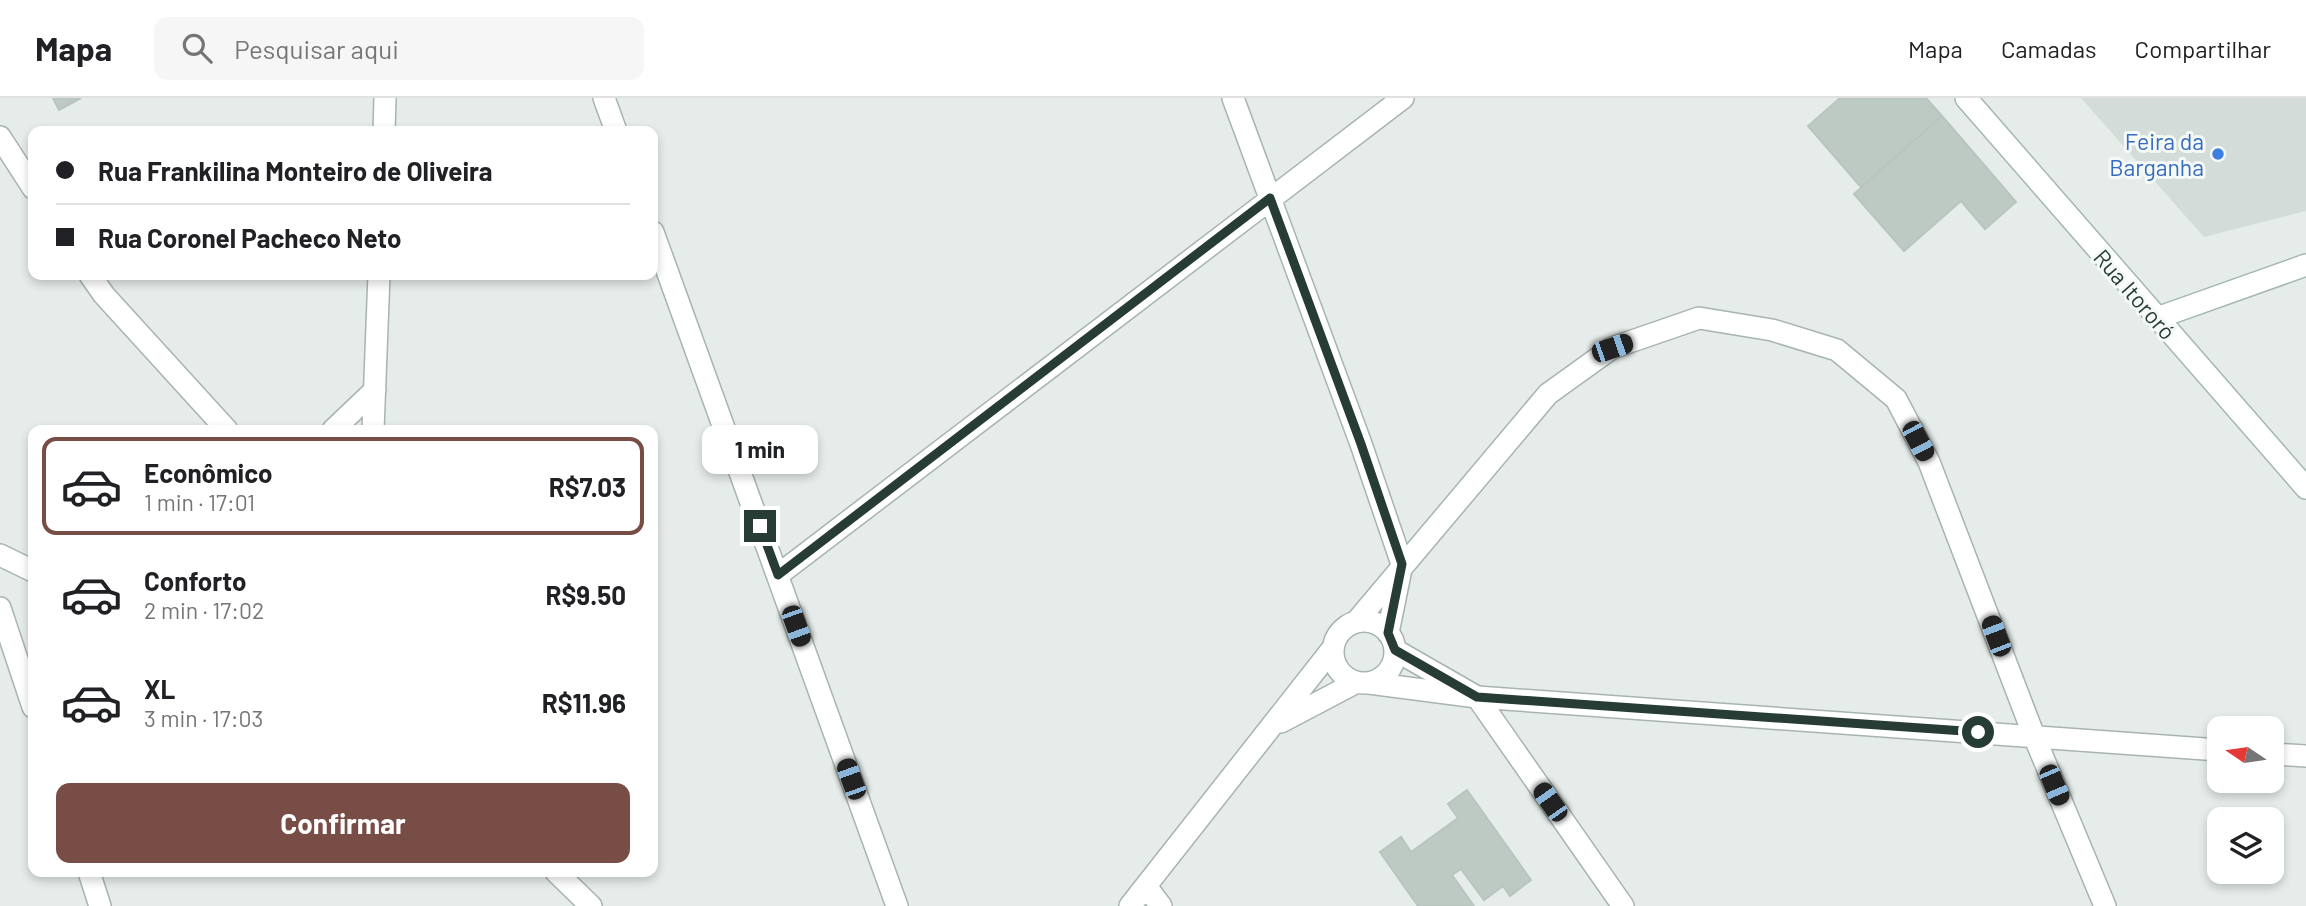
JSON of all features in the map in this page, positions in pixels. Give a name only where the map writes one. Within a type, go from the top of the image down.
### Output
[{"type":"street","points":[[384,126],[385,98]]},
{"type":"street","points":[[604,98],[614,126]]},
{"type":"street","points":[[1233,98],[1361,444],[1402,564],[1391,668],[1377,680],[1363,683],[1273,726]]},
{"type":"street","points":[[778,575],[1403,98]]},
{"type":"street","name":"Rua Itororó","points":[[1966,98],[2306,488]]},
{"type":"street","points":[[0,137],[28,180]]},
{"type":"street","points":[[658,246],[897,906]]},
{"type":"street","points":[[2157,318],[2306,265]]},
{"type":"street","points":[[94,280],[104,295],[222,425]]},
{"type":"street","points":[[373,425],[379,280]]},
{"type":"street","points":[[1130,906],[1273,726],[1333,648],[1341,632],[1356,622],[1402,564],[1548,394],[1612,348],[1699,318],[1772,330],[1837,350],[1896,399],[1929,462],[2034,736],[2105,906]]},
{"type":"street","points":[[338,425],[374,390]]},
{"type":"street","points":[[0,555],[28,569]]},
{"type":"street","points":[[0,608],[28,692]]},
{"type":"street","points":[[1356,622],[1373,622],[1392,641],[1477,697],[1623,906]]},
{"type":"street","points":[[1333,648],[1336,666],[1348,679],[1477,697],[2207,749]]},
{"type":"street","points":[[2284,755],[2306,756]]},
{"type":"street","points":[[91,877],[100,906]]},
{"type":"street","points":[[561,877],[591,906]]},
{"type":"street","points":[[1146,886],[1160,906]]},
{"type":"shaded area","name":"Feira da Barganha","points":[[2081,98],[2306,98],[2306,211],[2204,237]]},
{"type":"building","points":[[53,98],[81,98],[59,110]]},
{"type":"building","points":[[1840,98],[1926,98],[1942,116],[1861,187],[1808,126]]},
{"type":"building","points":[[1942,116],[2016,202],[1985,229],[1961,201],[1904,251],[1854,194]]},
{"type":"building","points":[[1467,790],[1531,880],[1510,896],[1503,886],[1484,900],[1461,869],[1452,875],[1474,906],[1418,906],[1380,852],[1401,837],[1411,852],[1458,818],[1448,804]]},
{"type":"place","name":"Feira da Barganha","points":[[2218,154]]},
{"type":"route","points":[[760,526],[778,575],[1270,198],[1361,444],[1402,564],[1388,633],[1395,650],[1477,697],[1978,732]]}]
